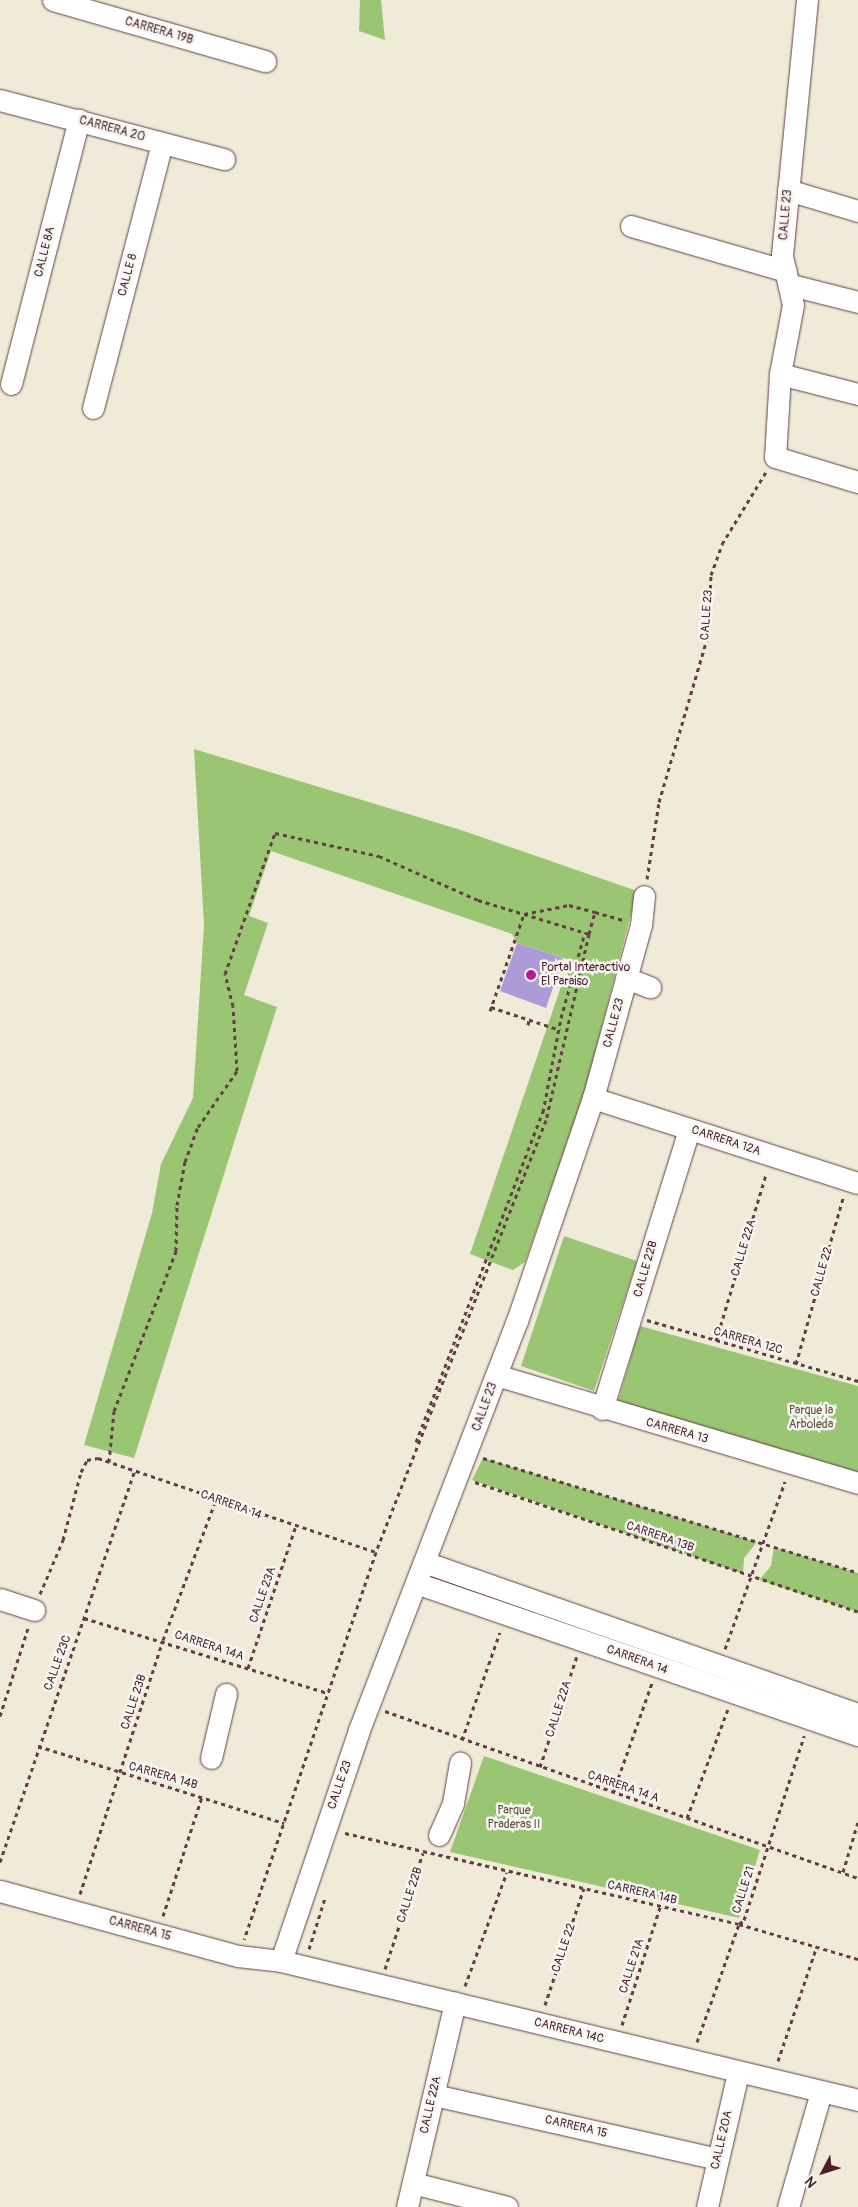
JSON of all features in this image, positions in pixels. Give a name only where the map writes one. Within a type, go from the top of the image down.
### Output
[{"type":"street","name":"CARRERA 19B","points":[[53,0],[265,61]]},
{"type":"street","name":"CALLE 23","points":[[775,457],[780,374],[793,305],[782,256],[788,190],[809,56],[808,0]]},
{"type":"street","name":"CARRERA 20","points":[[0,100],[224,159]]},
{"type":"street","name":"CALLE 8A","points":[[11,384],[79,120]]},
{"type":"street","name":"CALLE 8","points":[[93,408],[162,143]]},
{"type":"street","points":[[788,190],[858,211]]},
{"type":"street","points":[[631,226],[858,302]]},
{"type":"street","points":[[780,374],[858,394]]},
{"type":"street","points":[[775,457],[858,482]]},
{"type":"street","name":"CALLE 23","points":[[281,1961],[359,1730],[467,1454],[594,1098],[641,925],[644,896]]},
{"type":"street","points":[[626,978],[650,986]]},
{"type":"street","name":"CARRERA 12A","points":[[594,1098],[853,1182]]},
{"type":"street","name":"CALLE 22B","points":[[602,1410],[633,1316],[689,1130]]},
{"type":"street","name":"CARRERA 13","points":[[496,1375],[602,1410],[858,1484]]},
{"type":"street","name":"CARRERA 14","points":[[424,1562],[858,1714]]},
{"type":"street","name":"CARRERA 14","points":[[416,1583],[858,1735]]},
{"type":"street","points":[[0,1599],[34,1610]]},
{"type":"street","points":[[211,1758],[226,1694]]},
{"type":"street","points":[[439,1835],[453,1803],[460,1763]]},
{"type":"street","name":"CARRERA 15","points":[[0,1891],[238,1956],[281,1961]]},
{"type":"street","name":"CARRERA 14C","points":[[281,1961],[380,1984],[459,1996],[738,2073],[858,2100]]},
{"type":"street","name":"CALLE 22A","points":[[407,2207],[459,1996]]},
{"type":"street","name":"CALLE 20A","points":[[707,2207],[738,2073]]},
{"type":"street","points":[[788,2207],[821,2092]]},
{"type":"street","name":"CARRERA 15","points":[[434,2095],[718,2159]]},
{"type":"street","points":[[413,2184],[507,2207]]},
{"type":"path","name":"CALLE 23","points":[[644,896],[659,802],[708,636],[711,575],[722,544],[775,457]]},
{"type":"path","points":[[109,1462],[114,1411],[176,1251],[177,1205],[185,1162],[198,1127],[237,1071],[233,1006],[225,974],[275,833],[380,856],[478,900],[587,933]]},
{"type":"path","points":[[524,914],[569,905],[641,925]]},
{"type":"path","points":[[416,1442],[542,1112],[559,1030],[587,933],[595,912]]},
{"type":"path","points":[[524,914],[491,1009],[564,1031]]},
{"type":"path","points":[[238,1956],[376,1552],[546,1120],[587,933]]},
{"type":"path","points":[[528,1025],[529,1020]]},
{"type":"path","name":"CALLE 22A","points":[[716,1341],[771,1156]]},
{"type":"path","name":"CALLE 22","points":[[796,1364],[853,1182]]},
{"type":"path","name":"CARRERA 12C","points":[[633,1316],[858,1381]]},
{"type":"path","name":"CARRERA 13B","points":[[467,1454],[858,1573]]},
{"type":"path","name":"CARRERA 14","points":[[34,1610],[63,1540],[87,1460],[109,1462],[135,1470],[296,1528],[376,1552]]},
{"type":"path","points":[[719,1666],[765,1544],[790,1464]]},
{"type":"path","name":"CALLE 23C","points":[[0,1862],[38,1746],[135,1470]]},
{"type":"path","name":"CARRERA 13B","points":[[458,1474],[752,1578],[858,1612]]},
{"type":"path","name":"CALLE 23B","points":[[74,1911],[163,1640],[216,1500]]},
{"type":"path","name":"CALLE 23A","points":[[248,1668],[296,1528]]},
{"type":"path","points":[[0,1716],[34,1610]]},
{"type":"path","name":"CARRERA 14A","points":[[84,1618],[163,1640],[328,1694]]},
{"type":"path","points":[[462,1740],[503,1624]]},
{"type":"path","name":"CALLE 22A","points":[[540,1767],[578,1650]]},
{"type":"path","points":[[613,1793],[653,1678],[662,1681]]},
{"type":"path","name":"CARRERA 14 A","points":[[386,1701],[383,1710],[462,1740],[858,1878]]},
{"type":"path","points":[[721,1702],[738,1708]]},
{"type":"path","points":[[687,1818],[729,1705]]},
{"type":"path","name":"CALLE 21","points":[[694,2050],[739,1924],[744,1920],[805,1733],[797,1730]]},
{"type":"path","name":"CARRERA 14B","points":[[38,1746],[284,1823]]},
{"type":"path","points":[[158,1934],[202,1796]]},
{"type":"path","points":[[843,1872],[858,1822]]},
{"type":"path","name":"CALLE 22B","points":[[346,1830],[423,1853],[380,1984]]},
{"type":"path","name":"CARRERA 14B","points":[[423,1853],[739,1924],[858,1959]]},
{"type":"path","points":[[459,1996],[507,1872]]},
{"type":"path","name":"CALLE 22","points":[[544,2008],[584,1888]]},
{"type":"path","name":"CALLE 21A","points":[[620,2031],[660,1907]]},
{"type":"path","points":[[775,2069],[817,1946]]},
{"type":"green space","points":[[360,0],[381,0],[385,40],[359,31]]},
{"type":"green space","points":[[194,749],[461,830],[637,891],[585,1091],[525,1262],[513,1270],[470,1254],[570,960],[517,943],[512,934],[271,851],[249,916],[268,923],[244,995],[277,1007],[134,1458],[84,1445],[152,1213],[161,1164],[193,1098],[204,925]]},
{"type":"green space","points":[[564,1236],[637,1261],[594,1391],[521,1366]]},
{"type":"green space","name":"Parque la Arboleda","points":[[640,1326],[858,1386],[858,1475],[617,1405]]},
{"type":"green space","points":[[483,1458],[757,1542],[744,1558],[743,1574],[472,1480]]},
{"type":"green space","points":[[774,1547],[858,1573],[858,1612],[759,1580],[771,1566]]},
{"type":"green space","name":"Parque Praderas II","points":[[484,1756],[760,1850],[739,1918],[450,1852]]},
{"type":"building","name":"Portal Interactivo El Paraiso","points":[[517,943],[563,958],[546,1008],[500,991]]},
{"type":"place","name":"Portal Interactivo El Paraiso","points":[[531,975]]}]
